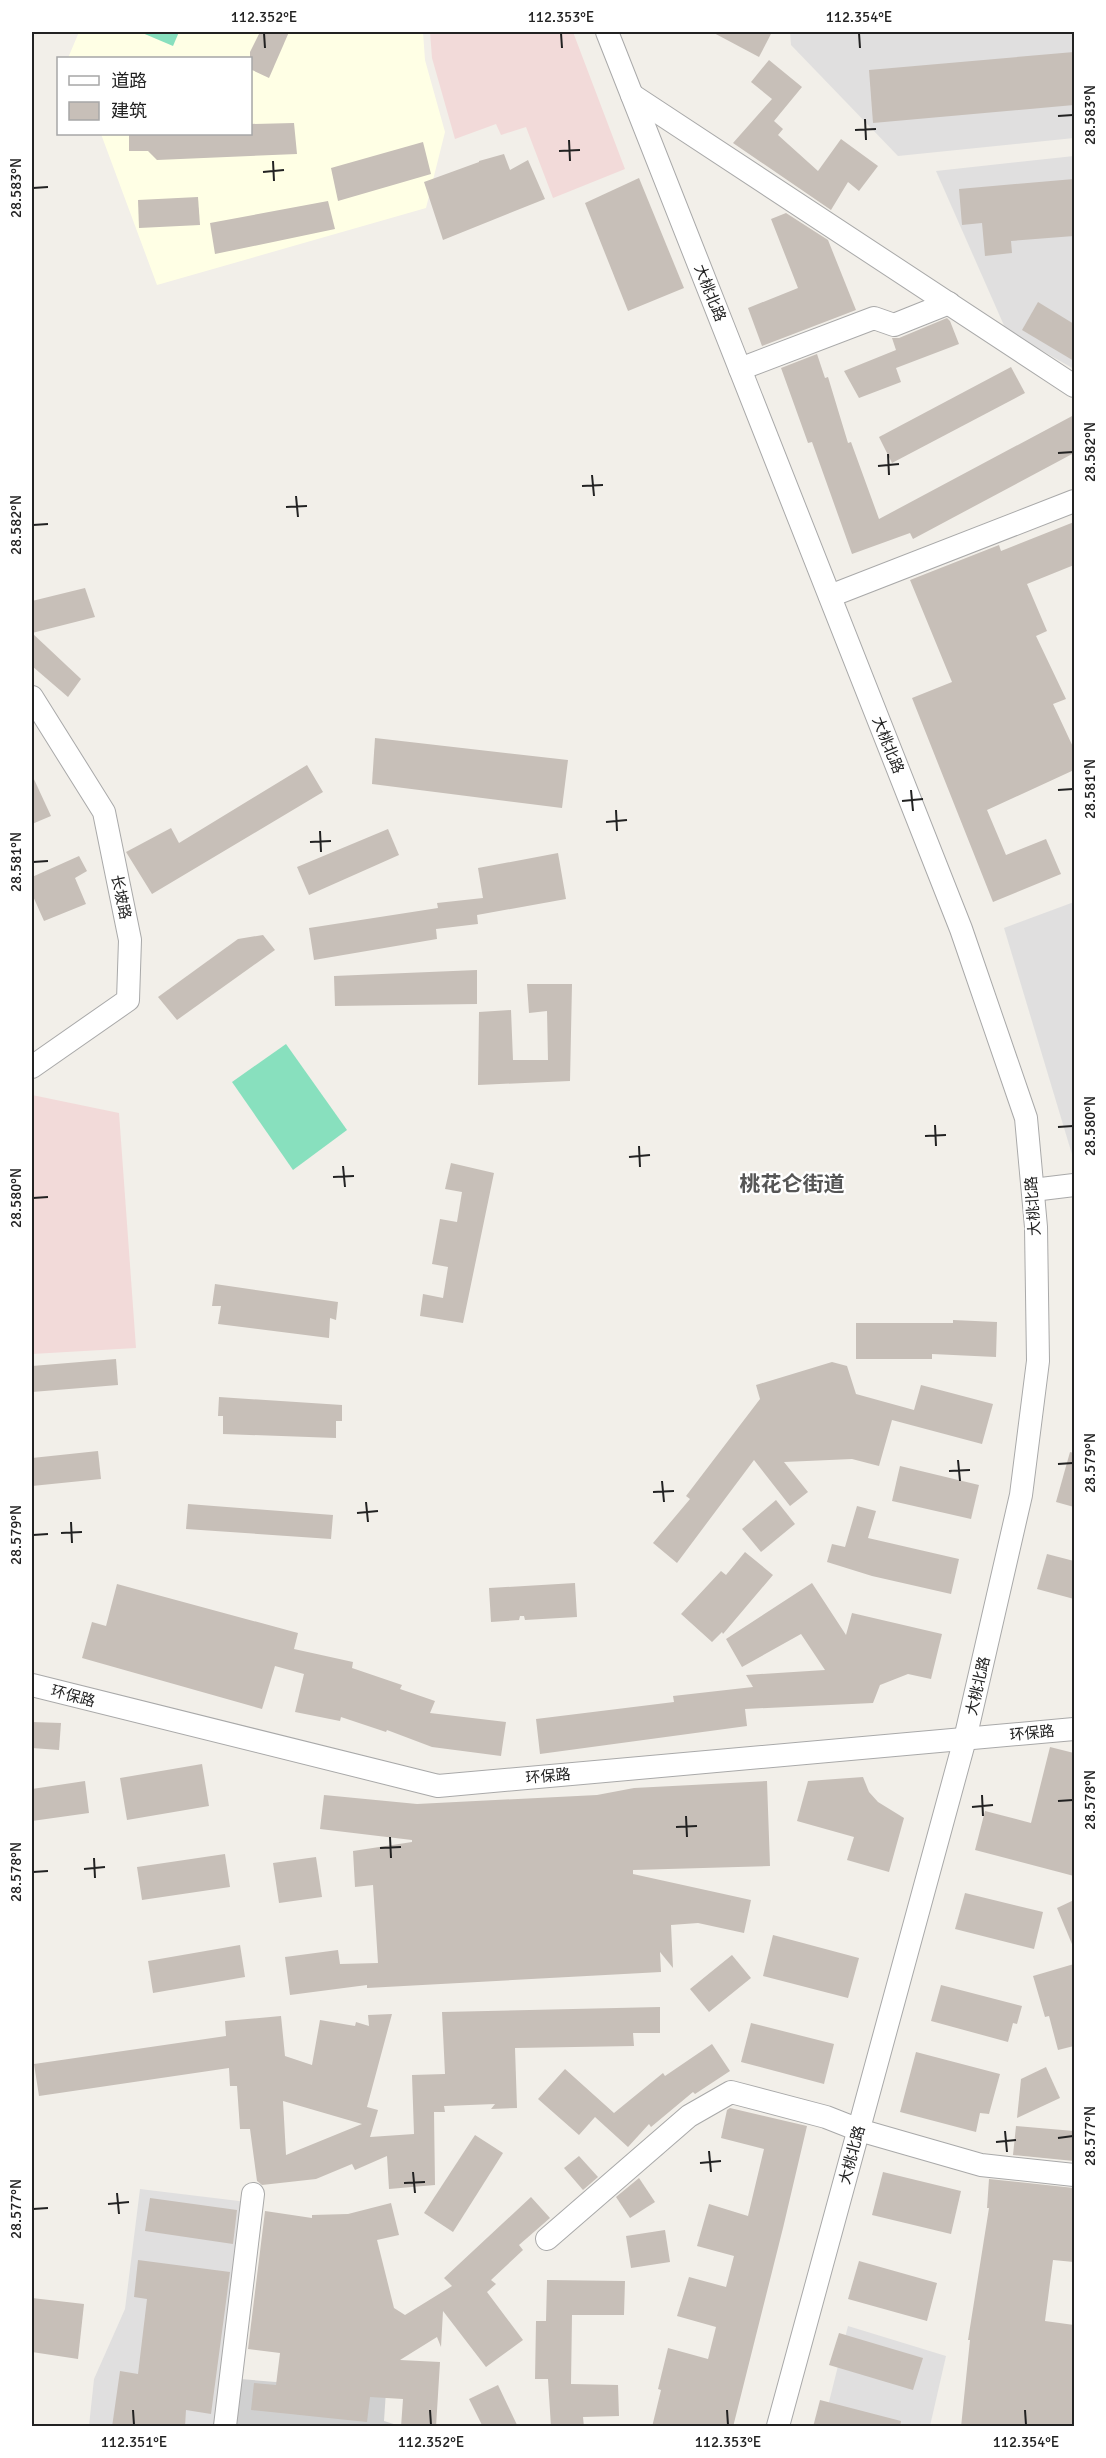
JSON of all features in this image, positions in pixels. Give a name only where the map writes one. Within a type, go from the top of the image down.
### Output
[{"type":"street","name":"大桃北路","points":[[607,32],[961,929],[1026,1118],[1036,1227],[1038,1361],[1023,1483],[965,1739],[778,2427]]},
{"type":"street","points":[[632,95],[1074,386]]},
{"type":"street","points":[[740,369],[874,318],[894,325],[949,303]]},
{"type":"street","points":[[830,596],[1074,501]]},
{"type":"street","name":"长坡路","points":[[32,698],[104,812],[130,940],[128,1000],[32,1067]]},
{"type":"street","points":[[1033,1190],[1074,1185]]},
{"type":"street","name":"环保路","points":[[32,1685],[438,1786],[1074,1729]]},
{"type":"street","points":[[546,2239],[689,2116],[731,2092],[826,2117],[859,2130],[981,2165],[1074,2175]]},
{"type":"street","points":[[225,2427],[253,2194]]},
{"type":"shaded area","points":[[79,32],[423,32],[425,60],[445,132],[426,208],[157,285],[101,135],[252,135],[252,57],[68,57]]},
{"type":"shaded area","points":[[430,32],[573,32],[625,169],[553,198],[526,127],[501,135],[496,124],[455,139],[432,58]]},
{"type":"shaded area","points":[[790,32],[1074,32],[1074,138],[898,156],[791,45]]},
{"type":"shaded area","points":[[1074,156],[1074,369],[1006,330],[936,171]]},
{"type":"shaded area","points":[[1074,902],[1074,1161],[1004,928]]},
{"type":"shaded area","points":[[32,1095],[119,1113],[136,1348],[32,1354]]},
{"type":"shaded area","points":[[140,2189],[247,2202],[220,2426],[89,2426],[94,2379],[125,2309]]},
{"type":"shaded area","points":[[848,2326],[946,2356],[930,2426],[823,2426]]},
{"type":"shaded area","points":[[240,2379],[386,2391],[384,2421],[400,2426],[235,2426]]},
{"type":"green space","points":[[140,32],[179,32],[173,46]]},
{"type":"green space","points":[[286,1044],[347,1130],[293,1170],[232,1082]]},
{"type":"building","points":[[260,32],[289,32],[269,78],[252,70],[250,52]]},
{"type":"building","points":[[712,32],[772,32],[759,57]]},
{"type":"building","points":[[1074,52],[1074,105],[873,123],[869,70]]},
{"type":"building","points":[[769,60],[802,87],[774,121],[783,129],[778,135],[818,171],[841,139],[878,166],[859,191],[848,182],[831,210],[733,143],[772,99],[751,82]]},
{"type":"building","points":[[294,123],[297,154],[157,160],[148,151],[129,151],[129,135],[252,135],[252,124]]},
{"type":"building","points":[[423,142],[431,174],[338,201],[331,168]]},
{"type":"building","points":[[504,154],[510,170],[528,160],[545,199],[443,240],[424,182]]},
{"type":"building","points":[[639,178],[684,288],[628,311],[585,203]]},
{"type":"building","points":[[1074,179],[1074,236],[1011,241],[1012,253],[985,256],[982,223],[962,225],[959,189]]},
{"type":"building","points":[[198,197],[200,225],[139,228],[138,200]]},
{"type":"building","points":[[328,201],[335,229],[215,254],[210,223]]},
{"type":"building","points":[[786,213],[828,240],[856,310],[762,346],[748,308],[798,288],[771,219]]},
{"type":"building","points":[[1038,302],[1074,324],[1074,361],[1022,330]]},
{"type":"building","points":[[947,318],[959,344],[896,368],[901,382],[859,398],[844,371],[896,350],[892,338],[899,338]]},
{"type":"building","points":[[817,354],[825,378],[828,377],[848,443],[851,442],[879,519],[1074,415],[1074,453],[913,539],[910,533],[852,554],[812,442],[808,443],[781,368]]},
{"type":"building","points":[[1011,367],[1025,393],[892,463],[879,437]]},
{"type":"building","points":[[1074,522],[1074,565],[1027,584],[1047,631],[1036,636],[1066,699],[1053,704],[1074,749],[1074,770],[987,810],[1006,855],[1046,839],[1061,874],[993,902],[912,698],[952,682],[910,580],[999,545],[1001,551]]},
{"type":"building","points":[[85,588],[95,617],[32,633],[32,601]]},
{"type":"building","points":[[32,633],[81,679],[68,697],[32,666]]},
{"type":"building","points":[[375,738],[568,760],[562,808],[372,784]]},
{"type":"building","points":[[307,765],[323,792],[152,894],[126,852],[171,828],[179,843]]},
{"type":"building","points":[[32,775],[51,816],[32,824]]},
{"type":"building","points":[[388,829],[399,855],[309,895],[297,867]]},
{"type":"building","points":[[558,853],[566,899],[477,915],[478,924],[436,929],[437,939],[314,960],[309,928],[438,908],[437,903],[483,898],[478,868]]},
{"type":"building","points":[[79,856],[87,871],[75,878],[86,904],[44,921],[32,894],[32,877]]},
{"type":"building","points":[[263,935],[275,950],[177,1020],[158,997],[238,939]]},
{"type":"building","points":[[477,970],[477,1004],[335,1006],[334,976]]},
{"type":"building","points":[[527,984],[572,984],[570,1081],[478,1085],[479,1012],[511,1010],[513,1060],[548,1060],[547,1011],[529,1013]]},
{"type":"building","points":[[451,1163],[494,1173],[463,1323],[420,1316],[423,1294],[443,1298],[448,1267],[432,1264],[440,1219],[457,1222],[462,1192],[445,1189]]},
{"type":"building","points":[[215,1284],[338,1302],[336,1320],[330,1318],[329,1338],[218,1324],[221,1306],[212,1306]]},
{"type":"building","points":[[953,1320],[997,1322],[996,1357],[932,1354],[932,1359],[856,1359],[856,1323],[953,1323]]},
{"type":"building","points":[[116,1359],[118,1385],[32,1392],[32,1366]]},
{"type":"building","points":[[832,1362],[847,1366],[856,1394],[914,1410],[921,1385],[993,1404],[982,1444],[892,1420],[879,1466],[852,1459],[784,1462],[808,1492],[790,1506],[754,1460],[677,1563],[653,1543],[690,1499],[686,1496],[760,1399],[756,1385]]},
{"type":"building","points":[[219,1397],[342,1405],[342,1421],[336,1421],[336,1438],[223,1434],[223,1416],[218,1416]]},
{"type":"building","points":[[98,1451],[101,1479],[32,1486],[32,1458]]},
{"type":"building","points":[[1070,1452],[1074,1453],[1074,1507],[1056,1502]]},
{"type":"building","points":[[900,1466],[979,1485],[971,1519],[892,1501]]},
{"type":"building","points":[[776,1500],[795,1524],[761,1552],[742,1529]]},
{"type":"building","points":[[188,1504],[333,1515],[331,1539],[186,1529]]},
{"type":"building","points":[[857,1506],[876,1511],[868,1538],[959,1559],[951,1594],[872,1576],[827,1562],[832,1544],[845,1547]]},
{"type":"building","points":[[745,1552],[773,1575],[723,1634],[722,1632],[712,1642],[681,1614],[721,1571],[726,1575]]},
{"type":"building","points":[[1047,1554],[1074,1561],[1074,1599],[1037,1589]]},
{"type":"building","points":[[575,1583],[577,1617],[525,1620],[524,1616],[520,1616],[519,1620],[491,1622],[489,1588]]},
{"type":"building","points":[[812,1583],[846,1635],[852,1613],[942,1634],[931,1679],[908,1674],[880,1685],[873,1703],[745,1709],[747,1726],[540,1754],[536,1719],[674,1702],[673,1696],[753,1687],[746,1675],[825,1670],[801,1634],[742,1667],[726,1639]]},
{"type":"building","points":[[117,1584],[298,1633],[294,1649],[353,1662],[352,1668],[402,1685],[400,1689],[435,1701],[430,1713],[506,1722],[501,1756],[432,1747],[387,1730],[386,1732],[341,1717],[340,1721],[295,1712],[304,1674],[275,1666],[262,1709],[82,1658],[92,1622],[106,1626]]},
{"type":"building","points":[[32,1722],[61,1723],[59,1750],[32,1748]]},
{"type":"building","points":[[1050,1747],[1074,1753],[1074,1876],[975,1850],[985,1811],[1031,1823]]},
{"type":"building","points":[[202,1764],[209,1806],[127,1820],[120,1778]]},
{"type":"building","points":[[863,1777],[869,1792],[878,1802],[904,1818],[889,1872],[847,1860],[854,1837],[797,1821],[808,1781]]},
{"type":"building","points":[[85,1781],[89,1813],[32,1821],[32,1789]]},
{"type":"building","points":[[767,1781],[770,1866],[633,1870],[633,1874],[751,1900],[744,1933],[698,1923],[671,1925],[673,1968],[660,1952],[661,1972],[367,1988],[367,1985],[290,1995],[285,1957],[338,1950],[340,1964],[378,1963],[373,1885],[355,1887],[353,1851],[412,1842],[412,1840],[320,1829],[324,1795],[417,1804],[597,1795],[634,1788]]},
{"type":"building","points":[[225,1854],[230,1887],[142,1900],[137,1867]]},
{"type":"building","points":[[316,1857],[322,1897],[279,1903],[273,1863]]},
{"type":"building","points":[[965,1893],[1043,1912],[1034,1949],[955,1929]]},
{"type":"building","points":[[1074,1900],[1074,1949],[1057,1908]]},
{"type":"building","points":[[773,1935],[859,1958],[848,1998],[763,1976]]},
{"type":"building","points":[[240,1945],[245,1977],[153,1993],[148,1961]]},
{"type":"building","points":[[732,1955],[751,1978],[709,2012],[690,1989]]},
{"type":"building","points":[[1074,1964],[1074,2046],[1058,2050],[1049,2016],[1045,2017],[1033,1976]]},
{"type":"building","points":[[941,1985],[1022,2006],[1017,2024],[1013,2023],[1008,2042],[931,2021]]},
{"type":"building","points":[[660,2007],[660,2033],[633,2033],[634,2046],[515,2048],[517,2108],[491,2109],[495,2104],[444,2106],[445,2112],[434,2112],[435,2185],[389,2189],[387,2156],[355,2170],[352,2164],[316,2179],[262,2185],[257,2181],[250,2129],[240,2129],[237,2086],[230,2086],[229,2068],[39,2096],[34,2064],[226,2036],[225,2021],[281,2016],[285,2056],[312,2065],[320,2020],[355,2026],[356,2022],[369,2026],[368,2015],[392,2014],[367,2107],[378,2110],[370,2137],[414,2134],[412,2075],[445,2074],[442,2012]],"holes":[[[283,2101],[362,2124],[286,2155]]]},
{"type":"building","points":[[751,2023],[834,2044],[824,2084],[741,2062]]},
{"type":"building","points":[[712,2044],[730,2071],[695,2094],[693,2092],[651,2127],[649,2124],[628,2147],[595,2117],[579,2135],[538,2099],[565,2069],[614,2113],[663,2073],[665,2076]]},
{"type":"building","points":[[916,2052],[1000,2074],[989,2114],[980,2113],[976,2132],[900,2112]]},
{"type":"building","points":[[1046,2067],[1060,2098],[1017,2118],[1021,2079]]},
{"type":"building","points":[[730,2108],[807,2126],[783,2228],[733,2427],[652,2427],[668,2348],[708,2359],[716,2327],[677,2316],[689,2277],[726,2287],[734,2256],[697,2246],[709,2204],[748,2216],[764,2149],[721,2138],[727,2110]]},
{"type":"building","points":[[1016,2126],[1074,2131],[1074,2161],[1013,2155]]},
{"type":"building","points":[[475,2135],[503,2153],[453,2232],[424,2213]]},
{"type":"building","points":[[579,2156],[598,2177],[583,2190],[564,2168]]},
{"type":"building","points":[[883,2172],[961,2191],[951,2234],[872,2215]]},
{"type":"building","points":[[639,2178],[655,2202],[630,2218],[616,2197]]},
{"type":"building","points":[[989,2179],[1074,2188],[1074,2262],[1053,2260],[1045,2321],[1074,2325],[1074,2427],[961,2427],[970,2340],[968,2340],[989,2208],[987,2208]]},
{"type":"building","points":[[531,2197],[550,2218],[519,2245],[523,2250],[491,2280],[496,2284],[487,2292],[523,2340],[486,2367],[443,2311],[441,2347],[437,2337],[400,2360],[440,2362],[436,2427],[401,2427],[403,2399],[370,2397],[367,2422],[251,2410],[254,2383],[276,2385],[280,2353],[248,2349],[265,2211],[312,2218],[312,2215],[348,2214],[391,2203],[399,2235],[377,2240],[394,2308],[405,2315],[452,2286],[444,2278]]},
{"type":"building","points":[[150,2198],[237,2210],[233,2244],[145,2231]]},
{"type":"building","points":[[665,2230],[670,2262],[631,2268],[626,2236]]},
{"type":"building","points":[[138,2260],[230,2272],[211,2414],[186,2410],[185,2427],[112,2427],[120,2371],[138,2374],[147,2299],[134,2297]]},
{"type":"building","points":[[859,2261],[937,2283],[927,2321],[848,2299]]},
{"type":"building","points":[[547,2280],[625,2281],[624,2315],[572,2315],[571,2384],[618,2385],[619,2416],[583,2417],[584,2427],[551,2427],[548,2379],[535,2379],[536,2321],[546,2321]]},
{"type":"building","points":[[32,2298],[84,2304],[78,2359],[32,2352]]},
{"type":"building","points":[[839,2333],[923,2358],[913,2390],[829,2365]]},
{"type":"building","points":[[498,2385],[518,2427],[483,2427],[469,2399]]},
{"type":"building","points":[[820,2400],[901,2421],[900,2427],[813,2427]]},
{"type":"district","name":"桃花仑街道","points":[[792,1184]]}]
